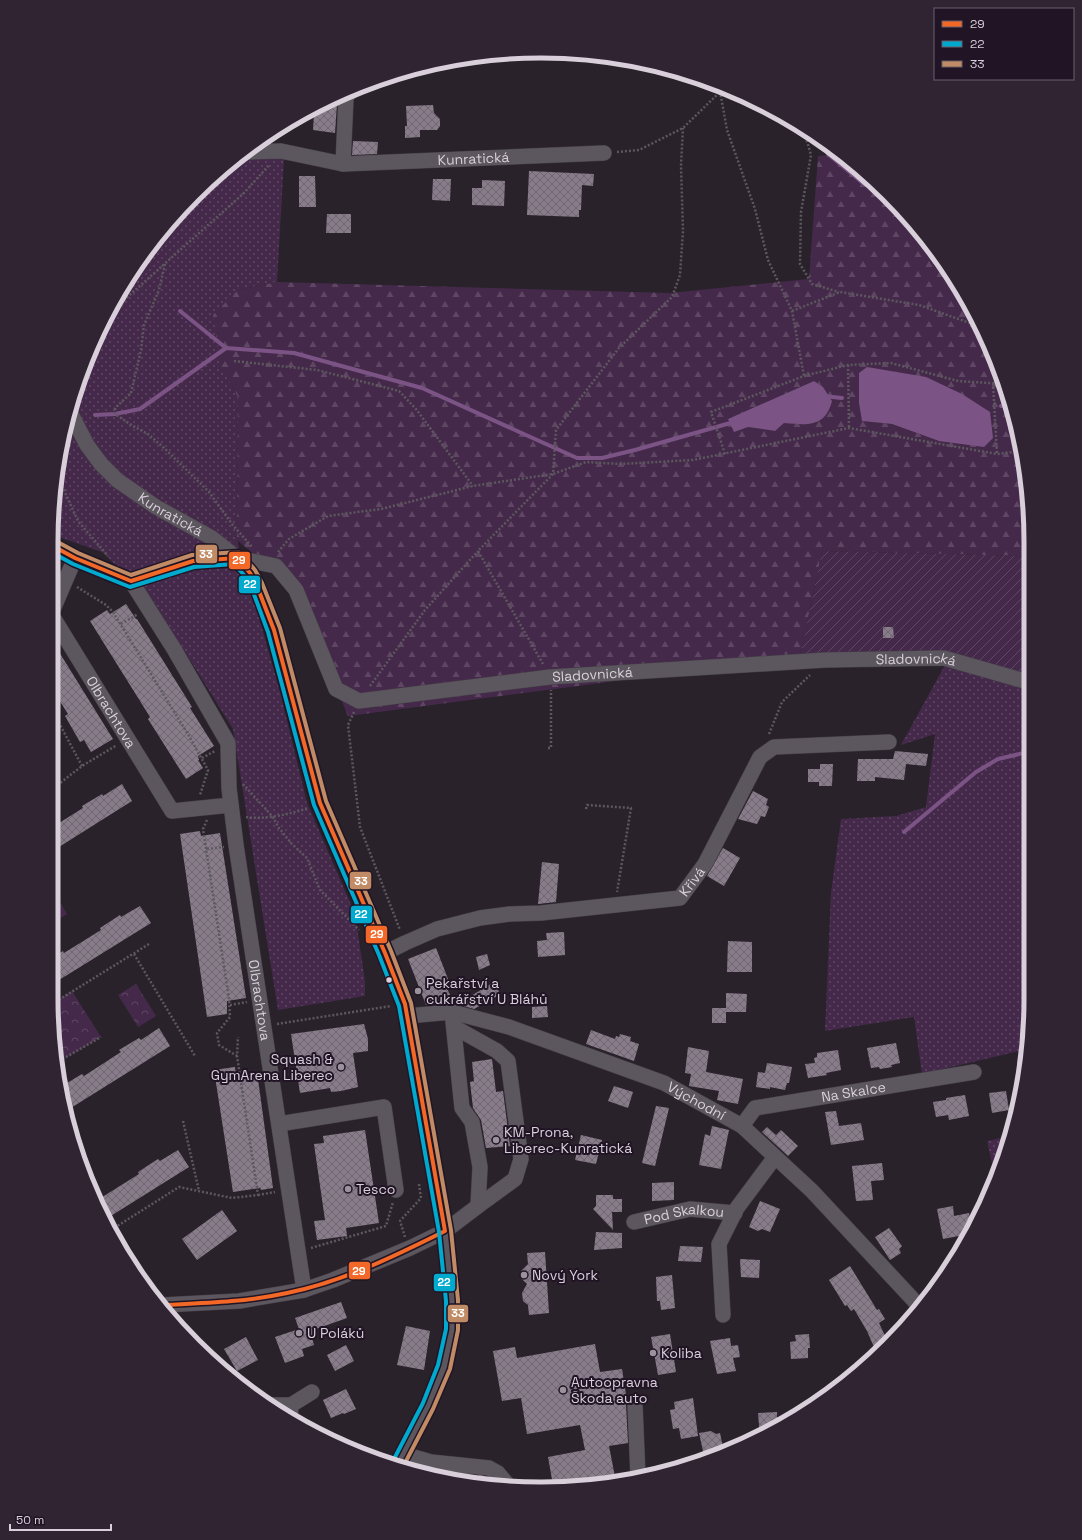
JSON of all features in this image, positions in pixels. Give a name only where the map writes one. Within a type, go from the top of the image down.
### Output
[{"type":"street","points":[[343,164],[346,100]]},
{"type":"street","name":"Kunratická","points":[[256,151],[281,150],[343,164],[604,153]]},
{"type":"street","name":"Kunratická","points":[[73,419],[87,446],[101,464],[117,480],[156,507],[212,538],[238,558],[250,573],[257,586],[274,630],[320,803],[385,953],[406,1010],[445,1231],[452,1301],[452,1330],[444,1366],[428,1406],[400,1459]]},
{"type":"street","points":[[58,552],[131,581],[193,561],[238,558],[276,566],[296,590],[336,689],[359,701]]},
{"type":"street","name":"Olbrachtova","points":[[58,597],[75,558]]},
{"type":"street","name":"Olbrachtova","points":[[131,581],[174,649],[228,743],[231,810],[297,1252],[304,1290]]},
{"type":"street","name":"Olbrachtova","points":[[58,625],[172,811],[212,807],[231,810]]},
{"type":"street","name":"Sladovnická","points":[[359,701],[550,677],[826,660],[944,658],[1024,681]]},
{"type":"street","name":"Křivá","points":[[385,953],[405,942],[437,929],[480,918],[680,898],[705,864],[760,757],[774,747],[889,742]]},
{"type":"street","name":"Východní","points":[[406,1010],[453,1019],[509,1027],[664,1083],[742,1126],[812,1191],[916,1303]]},
{"type":"street","points":[[453,1019],[462,1108],[472,1122],[480,1167],[478,1206]]},
{"type":"street","points":[[168,1305],[238,1301],[304,1290],[334,1280],[372,1265],[445,1231],[515,1179],[521,1160],[508,1061],[497,1051],[453,1019]]},
{"type":"street","name":"Na Skalce","points":[[742,1126],[755,1108],[974,1072]]},
{"type":"street","points":[[279,1124],[384,1107],[396,1190]]},
{"type":"street","name":"Pod Skalkou","points":[[723,1314],[719,1244],[735,1214],[775,1157]]},
{"type":"street","name":"Pod Skalkou","points":[[634,1222],[690,1209],[735,1214]]},
{"type":"street","points":[[290,1412],[312,1392]]},
{"type":"street","points":[[635,1405],[638,1472]]},
{"type":"street","points":[[400,1459],[489,1468],[498,1473],[504,1481]]},
{"type":"path","points":[[604,153],[639,150],[683,128],[719,92]]},
{"type":"path","points":[[720,93],[727,130],[755,209],[768,260],[792,311],[804,376]]},
{"type":"path","points":[[405,942],[360,826],[348,725],[359,701],[425,610],[478,551],[553,474],[556,430],[619,348],[672,297],[680,275],[683,231],[681,166],[683,128]]},
{"type":"path","points":[[806,138],[811,155],[801,212],[800,264],[812,284],[840,292],[920,305],[972,324]]},
{"type":"path","points":[[121,303],[244,193],[281,150]]},
{"type":"path","points":[[165,264],[159,290],[144,325],[141,350],[131,393],[115,408],[115,414],[148,434],[209,492],[232,524],[268,564],[289,538],[328,516],[381,509],[473,486],[553,474],[586,462],[620,464],[693,460],[849,428],[997,454],[1016,452]]},
{"type":"path","points":[[792,311],[840,292]]},
{"type":"path","points":[[234,360],[317,370],[398,391],[416,409],[473,486]]},
{"type":"path","points":[[725,454],[711,412],[804,376],[848,365],[891,363],[958,381],[997,383]]},
{"type":"path","points":[[848,365],[849,428]]},
{"type":"path","points":[[993,383],[997,454]]},
{"type":"path","points":[[61,484],[78,520],[110,558]]},
{"type":"path","points":[[478,551],[550,677],[552,748],[548,748]]},
{"type":"path","points":[[65,580],[106,605],[113,612],[189,736],[208,770],[195,809]]},
{"type":"path","points":[[768,736],[782,702],[826,660]]},
{"type":"path","points":[[58,721],[82,766]]},
{"type":"path","points":[[58,785],[82,766],[127,738]]},
{"type":"path","points":[[228,768],[272,816],[292,844],[307,858],[320,890],[361,932]]},
{"type":"path","points":[[231,810],[255,819],[295,813],[320,803]]},
{"type":"path","points":[[586,809],[587,805],[630,808],[616,904]]},
{"type":"path","points":[[212,807],[203,829],[229,999],[230,1017],[217,1033],[219,1045],[237,1056]]},
{"type":"path","points":[[58,1000],[148,944]]},
{"type":"path","points":[[134,954],[195,1056]]},
{"type":"path","points":[[263,1026],[406,1010]]},
{"type":"path","points":[[62,1059],[100,1037]]},
{"type":"path","points":[[238,1037],[237,1056],[258,1194]]},
{"type":"path","points":[[183,1121],[199,1191]]},
{"type":"path","points":[[410,1248],[401,1230],[400,1221],[421,1198],[419,1184]]},
{"type":"path","points":[[116,1227],[180,1187],[232,1198],[288,1190]]},
{"type":"path","points":[[297,1252],[386,1226],[396,1190]]},
{"type":"green space","points":[[269,142],[284,159],[277,282],[238,290],[221,366],[238,397],[237,540],[280,692],[307,803],[355,914],[365,981],[365,996],[278,1010],[233,729],[154,602],[102,552],[58,537],[62,478],[67,447],[74,416],[95,356],[123,299],[139,273],[158,247],[199,199],[247,158]]},
{"type":"green space","points":[[831,155],[883,199],[924,247],[943,273],[974,327],[998,386],[1008,416],[1015,447],[1023,509],[1024,556],[822,551],[800,657],[348,716],[296,590],[237,540],[238,397],[221,366],[213,315],[238,290],[277,282],[670,293],[809,279],[818,156]],"holes":[[[859,373],[939,441],[892,424],[862,421],[859,403]],[[814,381],[823,387],[832,401],[816,423],[784,423],[775,431],[748,427],[728,419]]]},
{"type":"green space","points":[[822,551],[1024,556],[1024,676],[950,656],[800,657]]},
{"type":"green space","points":[[950,656],[1024,676],[1024,999],[1021,1050],[922,1074],[914,1017],[825,1031],[831,893],[841,819],[896,816],[926,807],[935,734],[901,745]]},
{"type":"green space","points":[[58,899],[67,914],[58,920]]},
{"type":"green space","points":[[136,984],[156,1016],[138,1027],[118,995]]},
{"type":"green space","points":[[72,991],[101,1037],[64,1059],[61,1055],[58,1000]]},
{"type":"green space","points":[[1004,1137],[993,1168],[987,1141]]},
{"type":"shaded area","points":[[867,367],[926,377],[962,394],[990,412],[993,438],[984,447],[939,441],[892,424],[862,421],[859,403],[859,373]]},
{"type":"shaded area","points":[[814,381],[823,387],[832,401],[829,410],[820,420],[807,424],[784,423],[775,431],[748,427],[734,432],[728,419]]},
{"type":"building","points":[[337,104],[335,133],[313,130],[314,115],[318,115],[318,113]]},
{"type":"building","points":[[433,105],[434,113],[440,119],[440,126],[437,130],[420,130],[420,137],[405,138],[405,126],[407,126],[406,106]]},
{"type":"building","points":[[353,141],[378,142],[377,154],[352,155]]},
{"type":"building","points":[[529,171],[594,174],[593,186],[582,185],[581,210],[579,210],[579,217],[527,215]]},
{"type":"building","points":[[299,176],[315,176],[316,207],[299,207]]},
{"type":"building","points":[[433,179],[451,179],[450,201],[432,200]]},
{"type":"building","points":[[482,180],[505,181],[504,206],[472,205],[472,188],[482,188]]},
{"type":"building","points":[[327,214],[351,214],[351,233],[326,233]]},
{"type":"building","points":[[126,604],[192,707],[190,708],[214,746],[198,756],[198,760],[203,768],[186,779],[148,719],[150,717],[90,621],[107,610],[110,614]]},
{"type":"building","points":[[883,627],[893,627],[894,638],[883,638]]},
{"type":"building","points":[[58,650],[113,739],[91,752],[84,740],[80,742],[65,716],[68,714],[58,698]]},
{"type":"building","points":[[895,751],[928,754],[926,766],[906,764],[904,780],[875,777],[875,781],[857,781],[858,759],[893,759]]},
{"type":"building","points":[[820,764],[833,764],[832,786],[819,786],[819,782],[808,782],[808,769],[820,769]]},
{"type":"building","points":[[122,784],[132,801],[58,848],[58,824],[83,808],[82,806],[102,794],[103,796]]},
{"type":"building","points":[[753,791],[768,799],[766,805],[769,807],[765,817],[761,816],[757,824],[738,819]]},
{"type":"building","points":[[200,831],[201,836],[220,833],[246,998],[227,1001],[227,1014],[207,1017],[180,834]]},
{"type":"building","points":[[723,848],[740,858],[724,886],[707,876]]},
{"type":"building","points":[[542,862],[559,864],[556,902],[538,904]]},
{"type":"building","points":[[140,906],[151,923],[58,981],[58,954],[63,951],[64,953],[101,930],[100,928],[120,915],[121,917]]},
{"type":"building","points":[[564,932],[565,955],[538,957],[537,941],[547,940],[546,933]]},
{"type":"building","points":[[728,941],[752,942],[752,972],[727,972]]},
{"type":"building","points":[[436,948],[450,984],[446,986],[451,997],[426,1005],[408,959]]},
{"type":"building","points":[[487,954],[490,965],[479,970],[476,957]]},
{"type":"building","points":[[494,982],[495,986],[498,986],[499,995],[474,1009],[464,1006],[461,1002]]},
{"type":"building","points":[[726,993],[747,994],[746,1012],[726,1012],[726,1023],[712,1023],[712,1008],[726,1008]]},
{"type":"building","points":[[547,1006],[548,1017],[532,1018],[532,1007]]},
{"type":"building","name":"Squash & GymArena Liberec","points":[[364,1024],[368,1039],[368,1051],[353,1053],[358,1087],[341,1091],[331,1092],[330,1088],[300,1093],[291,1034]]},
{"type":"building","points":[[159,1028],[170,1046],[70,1108],[66,1084],[82,1074],[84,1076],[121,1052],[119,1050],[139,1038],[141,1040]]},
{"type":"building","points":[[591,1030],[615,1039],[616,1036],[619,1037],[620,1034],[631,1037],[630,1041],[639,1044],[634,1061],[586,1044]]},
{"type":"building","points":[[896,1043],[900,1063],[891,1065],[892,1067],[880,1069],[879,1067],[871,1068],[867,1048]]},
{"type":"building","points":[[688,1047],[709,1051],[706,1072],[743,1079],[738,1104],[717,1100],[719,1091],[689,1086],[691,1074],[685,1073]]},
{"type":"building","points":[[838,1050],[841,1070],[826,1073],[827,1075],[808,1078],[805,1064],[815,1063],[814,1058],[817,1057],[817,1053]]},
{"type":"building","points":[[492,1059],[496,1092],[503,1091],[510,1146],[486,1148],[481,1120],[473,1108],[470,1082],[474,1081],[472,1062]]},
{"type":"building","points":[[767,1063],[792,1067],[789,1083],[787,1083],[785,1090],[770,1087],[770,1089],[756,1087],[758,1072],[765,1073]]},
{"type":"building","points":[[235,1067],[236,1076],[257,1072],[273,1188],[261,1190],[260,1188],[233,1192],[214,1070]]},
{"type":"building","points":[[614,1086],[633,1092],[628,1108],[608,1101]]},
{"type":"building","points":[[1006,1091],[1009,1110],[992,1113],[989,1093]]},
{"type":"building","points":[[965,1095],[969,1116],[949,1120],[948,1115],[936,1117],[933,1102]]},
{"type":"building","points":[[656,1106],[669,1108],[655,1166],[642,1163]]},
{"type":"building","points":[[836,1111],[839,1126],[861,1123],[864,1140],[831,1145],[825,1112]]},
{"type":"building","points":[[712,1126],[729,1130],[721,1169],[699,1165],[705,1134],[710,1136]]},
{"type":"building","points":[[767,1127],[776,1135],[781,1130],[798,1146],[788,1156],[762,1132]]},
{"type":"building","name":"Tesco","points":[[365,1130],[379,1223],[346,1228],[347,1236],[317,1240],[314,1221],[325,1220],[314,1144],[324,1143],[323,1136]]},
{"type":"building","points":[[581,1135],[602,1140],[596,1164],[575,1160]]},
{"type":"building","points":[[178,1150],[189,1167],[110,1217],[101,1198],[139,1174],[138,1172],[158,1159],[160,1161]]},
{"type":"building","points":[[882,1163],[884,1180],[871,1181],[873,1200],[856,1201],[852,1166]]},
{"type":"building","points":[[674,1182],[674,1200],[652,1201],[652,1183]]},
{"type":"building","points":[[596,1195],[613,1195],[613,1199],[622,1199],[622,1212],[612,1212],[613,1230],[593,1209],[596,1206]]},
{"type":"building","points":[[760,1201],[780,1209],[770,1232],[762,1229],[758,1231],[749,1227]]},
{"type":"building","points":[[953,1206],[954,1216],[969,1213],[970,1220],[962,1235],[943,1239],[937,1209]]},
{"type":"building","points":[[222,1210],[237,1231],[197,1260],[182,1239]]},
{"type":"building","points":[[889,1228],[902,1246],[899,1249],[901,1253],[890,1260],[875,1237]]},
{"type":"building","points":[[596,1232],[622,1233],[622,1248],[594,1250]]},
{"type":"building","points":[[680,1246],[703,1247],[701,1262],[678,1261]]},
{"type":"building","points":[[545,1252],[549,1313],[529,1315],[528,1305],[523,1301],[522,1293],[527,1284],[521,1278],[521,1271],[528,1264],[527,1253]]},
{"type":"building","points":[[740,1259],[760,1260],[759,1278],[741,1277]]},
{"type":"building","points":[[850,1266],[877,1310],[879,1309],[885,1319],[879,1323],[886,1338],[875,1348],[867,1331],[854,1309],[851,1311],[847,1305],[845,1306],[829,1280]]},
{"type":"building","points":[[672,1275],[675,1308],[661,1310],[660,1301],[657,1301],[656,1277]]},
{"type":"building","name":"U Poláků","points":[[341,1302],[347,1318],[313,1330],[315,1337],[312,1338],[314,1345],[302,1349],[304,1356],[285,1363],[275,1337],[299,1329],[295,1318]]},
{"type":"building","points":[[406,1326],[430,1331],[424,1370],[397,1365]]},
{"type":"building","points":[[670,1334],[676,1372],[658,1375],[651,1337]]},
{"type":"building","points":[[809,1334],[810,1348],[808,1348],[808,1358],[791,1359],[790,1342],[796,1341],[795,1335]]},
{"type":"building","points":[[246,1337],[258,1360],[237,1371],[224,1349]]},
{"type":"building","points":[[730,1338],[731,1346],[738,1345],[740,1357],[733,1358],[736,1371],[717,1374],[710,1341]]},
{"type":"building","name":"Autoopravna Škoda auto","points":[[595,1344],[600,1372],[622,1369],[627,1401],[628,1443],[609,1446],[615,1476],[552,1482],[548,1457],[585,1450],[580,1425],[527,1434],[521,1398],[502,1401],[493,1351],[515,1347],[517,1358]]},
{"type":"building","points":[[346,1345],[354,1361],[335,1371],[327,1355]]},
{"type":"building","points":[[346,1389],[356,1409],[331,1418],[323,1400]]},
{"type":"building","points":[[693,1398],[698,1436],[681,1439],[679,1428],[673,1429],[670,1410],[675,1409],[674,1402]]},
{"type":"building","points":[[777,1412],[777,1417],[783,1417],[759,1430],[758,1413]]},
{"type":"building","points":[[711,1431],[716,1434],[720,1433],[723,1446],[704,1453],[699,1433]]},
{"type":"waterway","points":[[827,152],[867,185]]},
{"type":"waterway","points":[[180,311],[226,348]]},
{"type":"waterway","points":[[95,415],[115,414],[140,409],[226,348],[294,353],[422,388],[577,458],[602,458],[734,422]]},
{"type":"waterway","points":[[823,396],[842,398]]},
{"type":"waterway","points":[[904,832],[976,772],[998,759],[1024,753]]},
{"type":"waterway","points":[[481,1473],[481,1478]]},
{"type":"transit line","name":"33","points":[[58,542],[78,553],[131,575],[192,555],[239,552],[255,570],[262,583],[280,628],[326,801],[391,951],[411,1003],[451,1230],[458,1300],[458,1330],[450,1369],[433,1409],[405,1462]]},
{"type":"transit line","name":"29","points":[[58,549],[75,558],[131,581],[193,561],[237,558],[250,573],[257,586],[274,630],[320,803],[385,953],[405,1004],[445,1231],[368,1267],[308,1288],[272,1296],[241,1300],[168,1305]]},
{"type":"transit line","name":"22","points":[[58,556],[73,564],[130,587],[194,567],[234,564],[245,576],[252,589],[268,632],[314,805],[379,955],[399,1006],[439,1232],[446,1301],[446,1329],[438,1365],[423,1403],[394,1459]]},
{"type":"place","name":"Pekařství a cukrářství U Bláhů","points":[[418,991]]},
{"type":"place","name":"Squash & GymArena Liberec","points":[[341,1067]]},
{"type":"place","name":"KM-Prona, Liberec-Kunratická","points":[[496,1140]]},
{"type":"place","name":"Tesco","points":[[348,1189]]},
{"type":"place","name":"Nový York","points":[[524,1275]]},
{"type":"place","name":"U Poláků","points":[[299,1333]]},
{"type":"place","name":"Koliba","points":[[653,1353]]},
{"type":"place","name":"Autoopravna Škoda auto","points":[[563,1390]]}]
